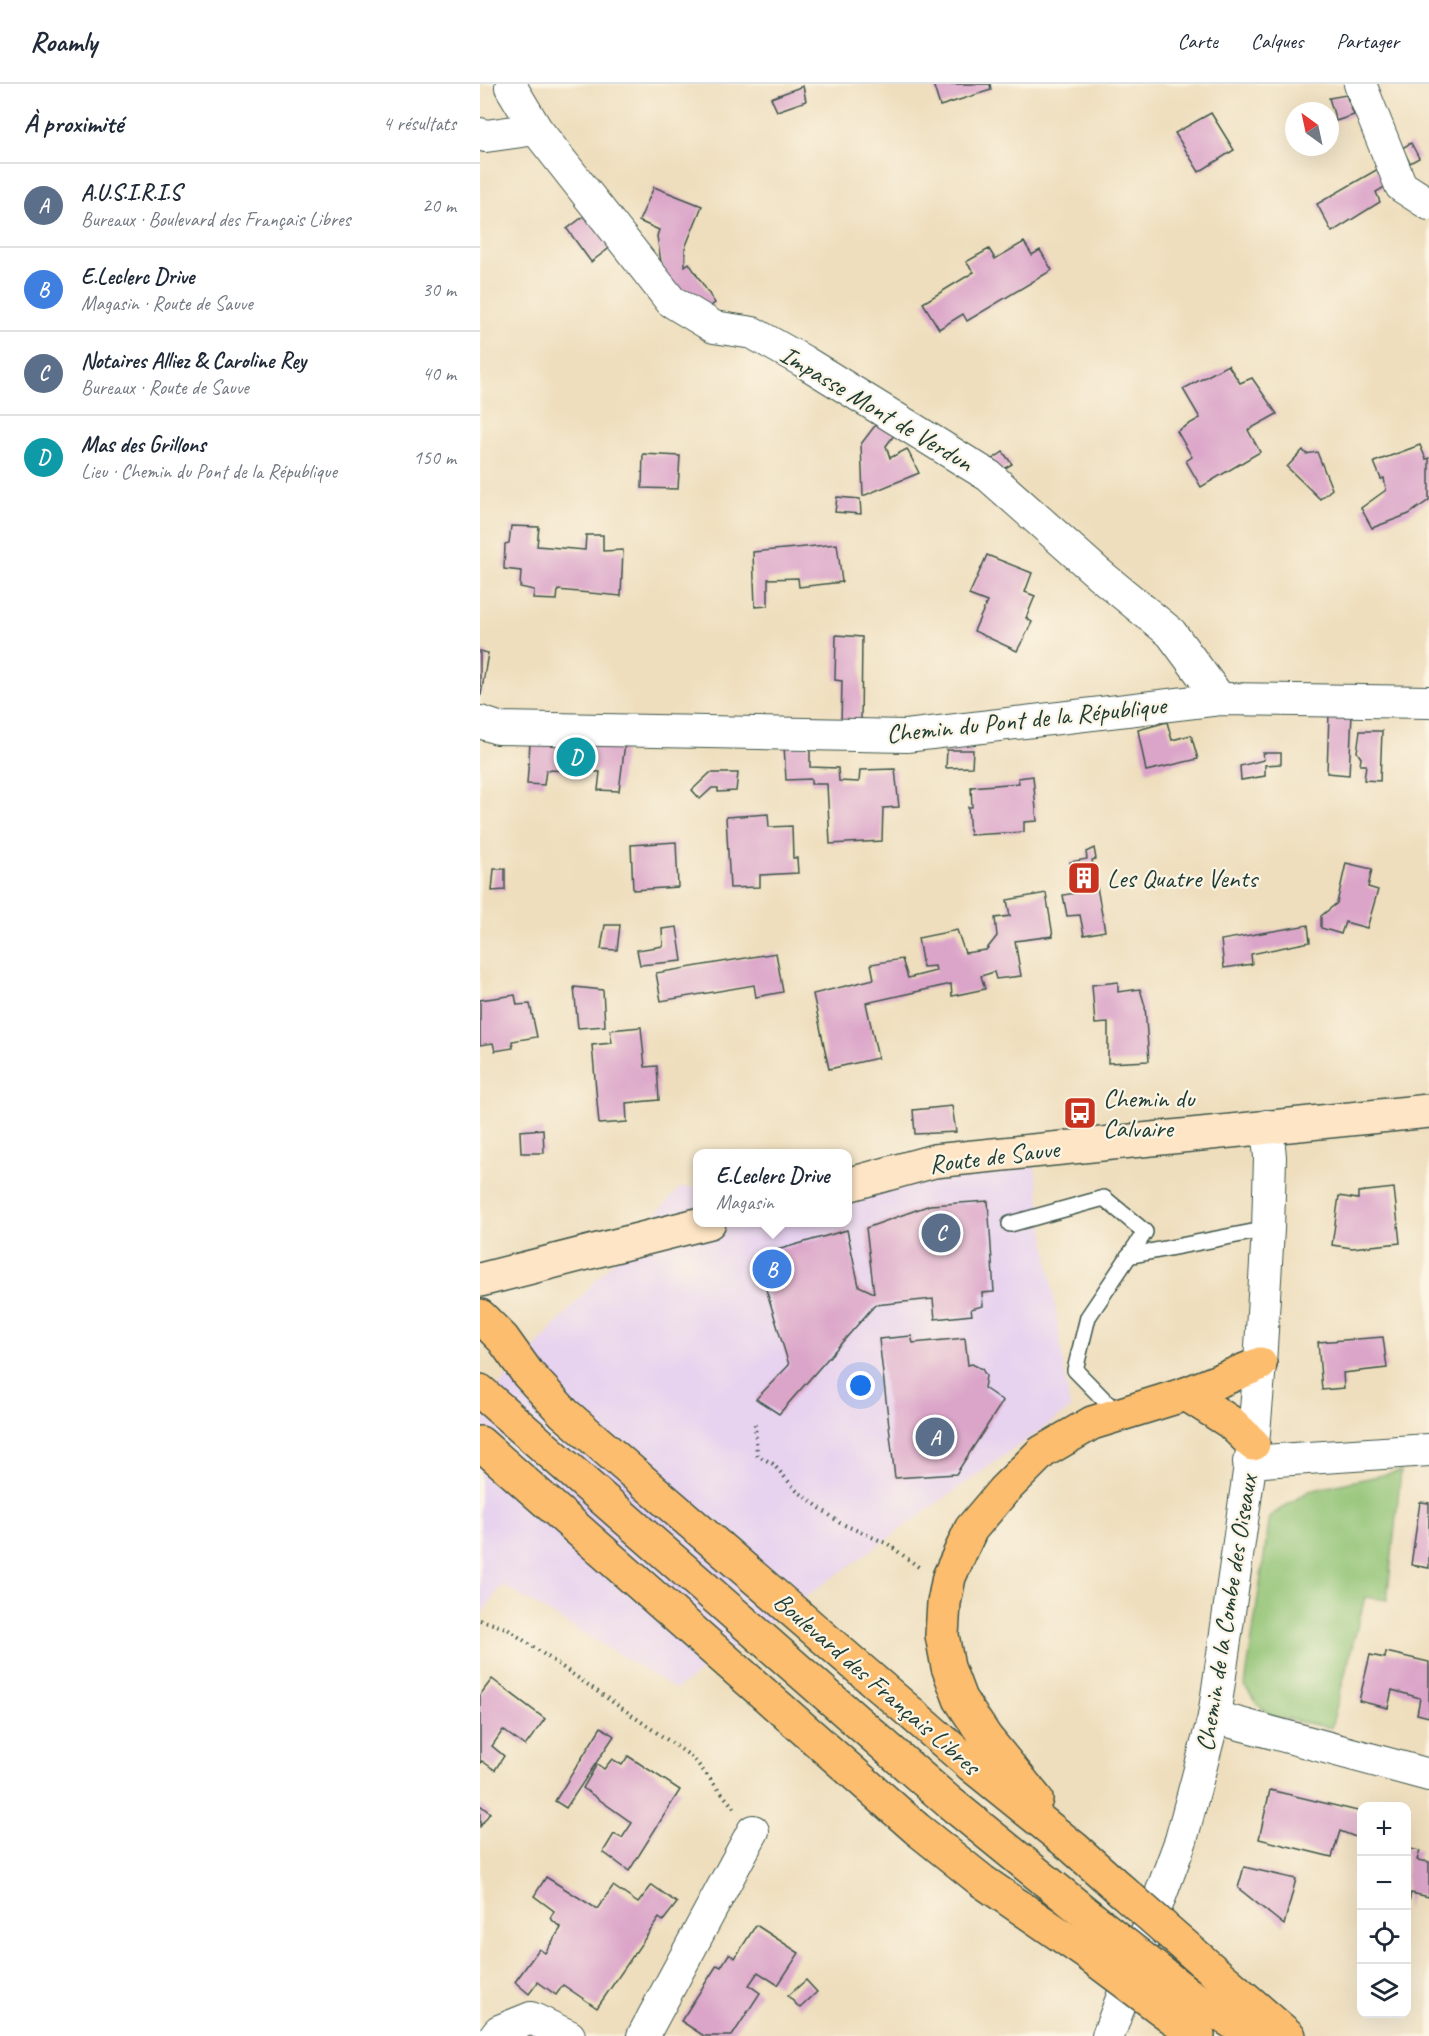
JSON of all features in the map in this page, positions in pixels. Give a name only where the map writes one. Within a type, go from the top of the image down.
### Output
[{"type":"main road","name":"Route de Sauve","points":[[852,1184],[933,1161],[1429,1111]]},
{"type":"main road","points":[[480,1280],[693,1226]]},
{"type":"main road","name":"Boulevard des Français Libres","points":[[480,1316],[503,1339],[528,1374],[564,1413],[971,1765],[1074,1848],[1289,2036]]},
{"type":"main road","points":[[1074,1848],[986,1738],[960,1699],[948,1667],[942,1635],[950,1576],[971,1529],[1042,1452],[1092,1424],[1186,1394],[1260,1364]]},
{"type":"main road","name":"Boulevard des Français Libres","points":[[480,1391],[949,1802],[1098,1943],[1186,2016],[1232,2036]]},
{"type":"main road","points":[[1186,1394],[1230,1422],[1251,1453]]},
{"type":"main road","points":[[480,1443],[917,1829],[982,1881],[1098,1943]]},
{"type":"main road","name":"Boulevard des Français Libres","points":[[1186,2016],[1254,2036]]},
{"type":"street","name":"Impasse Mont de Verdun","points":[[512,84],[511,87],[536,129],[671,301],[714,327],[753,333],[803,360],[989,476],[1171,633],[1220,699]]},
{"type":"street","points":[[1360,84],[1401,186],[1429,204]]},
{"type":"street","points":[[480,134],[486,136],[536,129]]},
{"type":"street","name":"Chemin du Pont de la République","points":[[480,722],[498,728],[906,736],[1220,699],[1429,702]]},
{"type":"street","name":"Chemin de la Combe des Oiseaux","points":[[1108,2036],[1181,1840],[1214,1717],[1251,1453],[1260,1364],[1268,1229],[1270,1157],[1267,1126]]},
{"type":"street","name":"Chemin de la Combe des Oiseaux","points":[[1251,1453],[1429,1450]]},
{"type":"street","points":[[1214,1717],[1429,1775]]},
{"type":"street","points":[[643,2036],[753,1831]]},
{"type":"street","points":[[495,2036],[499,2031],[531,2018],[569,2036]]},
{"type":"lane","points":[[1010,1224],[1104,1198],[1145,1232],[1088,1317],[1075,1370],[1119,1415]]},
{"type":"lane","points":[[1128,1256],[1268,1229]]},
{"type":"path","points":[[755,1424],[757,1455],[774,1464],[796,1490],[840,1523],[888,1544],[947,1588]]},
{"type":"path","points":[[480,1620],[506,1628],[692,1756],[753,1831]]},
{"type":"shaded area","points":[[1035,1167],[1070,1409],[676,1689],[502,1585],[480,1616],[480,1408],[680,1188],[693,1187],[693,1227],[852,1227],[852,1178]]},
{"type":"green space","points":[[1401,1471],[1387,1600],[1365,1597],[1331,1728],[1271,1716],[1256,1703],[1245,1686],[1270,1516],[1309,1491]]},
{"type":"building","points":[[933,84],[990,84],[991,90],[940,106]]},
{"type":"building","points":[[803,86],[806,101],[777,111],[771,98]]},
{"type":"building","points":[[1346,95],[1354,115],[1339,120],[1339,102],[1330,102],[1329,98]]},
{"type":"building","points":[[1211,113],[1234,150],[1199,172],[1175,133]]},
{"type":"building","points":[[1411,143],[1419,158],[1410,163],[1402,148]]},
{"type":"building","points":[[1378,169],[1388,185],[1376,192],[1380,202],[1332,232],[1317,204]]},
{"type":"building","points":[[654,187],[702,206],[685,248],[685,266],[689,263],[715,303],[699,314],[664,282],[657,236],[659,230],[639,221]]},
{"type":"building","points":[[588,213],[612,246],[591,262],[567,229]]},
{"type":"building","points":[[1024,242],[1032,255],[1040,250],[1052,270],[967,321],[963,314],[939,329],[923,303],[974,272],[966,262],[989,249],[995,259]]},
{"type":"building","points":[[1228,365],[1240,383],[1252,378],[1277,414],[1248,430],[1260,452],[1201,487],[1186,461],[1192,457],[1177,431],[1200,418],[1183,389]]},
{"type":"building","points":[[877,423],[895,434],[886,446],[890,458],[907,449],[919,473],[863,496],[861,444]]},
{"type":"building","points":[[1420,445],[1426,459],[1429,458],[1429,500],[1409,514],[1372,528],[1361,508],[1386,490],[1384,478],[1381,479],[1374,462]]},
{"type":"building","points":[[1303,450],[1306,454],[1317,452],[1332,489],[1320,499],[1287,467]]},
{"type":"building","points":[[1003,452],[1012,464],[997,473],[990,461]]},
{"type":"building","points":[[643,454],[680,456],[678,489],[642,488]]},
{"type":"building","points":[[837,497],[860,499],[861,514],[835,512]]},
{"type":"building","points":[[511,526],[539,527],[537,546],[585,550],[586,535],[603,535],[603,551],[623,550],[621,596],[558,590],[557,600],[533,599],[534,590],[520,587],[521,571],[504,569],[505,544],[509,543]]},
{"type":"building","points":[[837,544],[842,582],[799,587],[798,578],[768,579],[768,606],[755,607],[753,552]]},
{"type":"building","points":[[987,555],[1032,573],[1025,592],[1035,596],[1026,618],[1032,622],[1017,651],[974,631],[987,602],[969,595]]},
{"type":"building","points":[[836,635],[862,637],[861,724],[841,724],[842,681],[835,680]]},
{"type":"building","points":[[480,651],[488,653],[481,695],[480,695]]},
{"type":"building","points":[[1329,713],[1352,714],[1349,775],[1327,773]]},
{"type":"building","points":[[1167,722],[1172,740],[1191,735],[1198,759],[1146,771],[1138,730]]},
{"type":"building","points":[[1360,731],[1382,731],[1380,781],[1364,780],[1366,765],[1360,765],[1361,758],[1357,752]]},
{"type":"building","points":[[530,743],[625,743],[619,791],[598,790],[600,772],[546,770],[544,785],[527,784]]},
{"type":"building","points":[[784,745],[810,746],[810,767],[838,768],[839,781],[859,782],[860,770],[895,769],[899,807],[883,808],[882,841],[830,844],[827,784],[811,784],[811,779],[786,780]]},
{"type":"building","points":[[947,750],[973,750],[972,767],[946,768]]},
{"type":"building","points":[[1263,753],[1281,753],[1281,764],[1265,765],[1265,776],[1241,780],[1240,766],[1264,760]]},
{"type":"building","points":[[710,773],[738,773],[736,791],[718,792],[718,788],[712,788],[700,799],[692,790]]},
{"type":"building","points":[[1033,776],[1037,821],[1024,822],[1024,832],[970,835],[968,807],[972,807],[971,787],[1019,783],[1018,778]]},
{"type":"building","points":[[768,814],[769,827],[792,826],[793,858],[797,858],[798,873],[760,875],[760,887],[730,888],[726,817]]},
{"type":"building","points":[[676,842],[678,887],[633,890],[631,845]]},
{"type":"building","name":"Les Quatre Vents","points":[[1094,848],[1096,859],[1092,860],[1105,931],[1084,935],[1080,915],[1067,916],[1063,895],[1076,893],[1070,862],[1087,859],[1086,852]]},
{"type":"building","points":[[1346,863],[1372,869],[1368,887],[1378,890],[1367,928],[1345,922],[1341,934],[1321,928],[1321,916],[1337,903]]},
{"type":"building","points":[[494,869],[505,869],[505,890],[492,891]]},
{"type":"building","points":[[1046,893],[1053,936],[1015,941],[1021,976],[996,979],[994,972],[981,976],[985,989],[952,996],[951,984],[866,1003],[878,1058],[829,1069],[813,994],[874,979],[871,964],[902,959],[908,978],[936,971],[935,966],[923,967],[918,938],[957,930],[965,953],[986,950],[997,936],[995,918],[1010,916],[1007,900]]},
{"type":"building","points":[[605,925],[620,925],[617,950],[601,949]]},
{"type":"building","points":[[1308,925],[1310,942],[1251,954],[1252,964],[1224,968],[1221,940]]},
{"type":"building","points":[[677,927],[682,961],[640,965],[637,950],[663,946],[662,929]]},
{"type":"building","points":[[776,953],[783,992],[756,997],[754,985],[661,1001],[656,973]]},
{"type":"building","points":[[1118,982],[1118,992],[1140,989],[1145,1006],[1149,1061],[1108,1063],[1108,1023],[1095,1024],[1092,985]]},
{"type":"building","points":[[574,987],[603,990],[605,1026],[578,1028]]},
{"type":"building","points":[[515,995],[517,1005],[530,1004],[537,1037],[512,1041],[513,1048],[495,1051],[493,1043],[480,1045],[480,1000]]},
{"type":"building","points":[[641,1027],[645,1067],[657,1066],[659,1100],[626,1103],[627,1122],[599,1124],[592,1045],[612,1043],[610,1030]]},
{"type":"building","points":[[952,1106],[956,1132],[915,1134],[913,1110]]},
{"type":"building","points":[[543,1129],[544,1153],[521,1153],[520,1131]]},
{"type":"building","points":[[1394,1188],[1400,1243],[1352,1248],[1332,1245],[1339,1196],[1358,1199],[1358,1192]]},
{"type":"building","points":[[988,1201],[994,1292],[982,1293],[983,1306],[971,1309],[972,1315],[935,1319],[933,1299],[875,1305],[779,1414],[756,1399],[789,1365],[756,1256],[847,1230],[859,1286],[874,1293],[866,1228],[930,1205]]},
{"type":"building","points":[[911,1336],[913,1343],[965,1338],[968,1365],[972,1364],[982,1369],[986,1376],[984,1388],[1003,1401],[956,1474],[895,1478],[879,1339]]},
{"type":"building","points":[[1383,1337],[1387,1368],[1343,1373],[1344,1388],[1322,1390],[1318,1342]]},
{"type":"building","points":[[1420,1502],[1429,1503],[1429,1568],[1411,1565]]},
{"type":"building","points":[[1386,1652],[1429,1662],[1429,1717],[1417,1714],[1420,1698],[1392,1690],[1388,1708],[1359,1701],[1370,1655],[1385,1658]]},
{"type":"building","points":[[492,1679],[545,1719],[525,1746],[503,1730],[492,1746],[504,1756],[495,1770],[482,1761],[480,1764],[480,1695]]},
{"type":"building","points":[[601,1727],[614,1736],[566,1808],[555,1801]]},
{"type":"building","points":[[628,1756],[680,1790],[629,1871],[603,1852],[614,1834],[622,1838],[632,1823],[583,1788],[597,1764],[604,1769],[612,1759],[622,1765]]},
{"type":"building","points":[[1270,1790],[1357,1811],[1357,1838],[1340,1831],[1332,1857],[1259,1839]]},
{"type":"building","points":[[480,1805],[490,1813],[480,1827]]},
{"type":"building","points":[[1411,1849],[1420,1851],[1417,1860],[1429,1862],[1429,1897],[1411,1893]]},
{"type":"building","points":[[1244,1867],[1296,1879],[1284,1925],[1238,1888]]},
{"type":"building","points":[[546,1877],[597,1909],[613,1886],[638,1903],[652,1885],[677,1903],[663,1921],[659,1918],[597,2008],[563,1985],[556,1995],[538,1982],[529,1994],[515,1982],[539,1949],[545,1953],[561,1928],[550,1918],[554,1911],[534,1896]]},
{"type":"building","points":[[756,1925],[799,1953],[778,1985],[758,1972],[749,1985],[760,1993],[732,2036],[704,2036],[681,2021],[717,1965],[721,1967],[729,1954],[735,1958]]},
{"type":"building","points":[[806,1980],[817,1992],[800,2008],[788,1996]]},
{"type":"place","name":"Mas des Grillons","points":[[576,757]]},
{"type":"place","name":"Les Quatre Vents","points":[[1084,878]]},
{"type":"place","name":"Chemin du Calvaire","points":[[1080,1113]]},
{"type":"place","name":"Notaires Alliez & Caroline Rey","points":[[941,1233]]},
{"type":"place","name":"E.Leclerc Drive","points":[[772,1269]]},
{"type":"place","name":"A.U.S.I.R.I.S","points":[[935,1437]]}]
